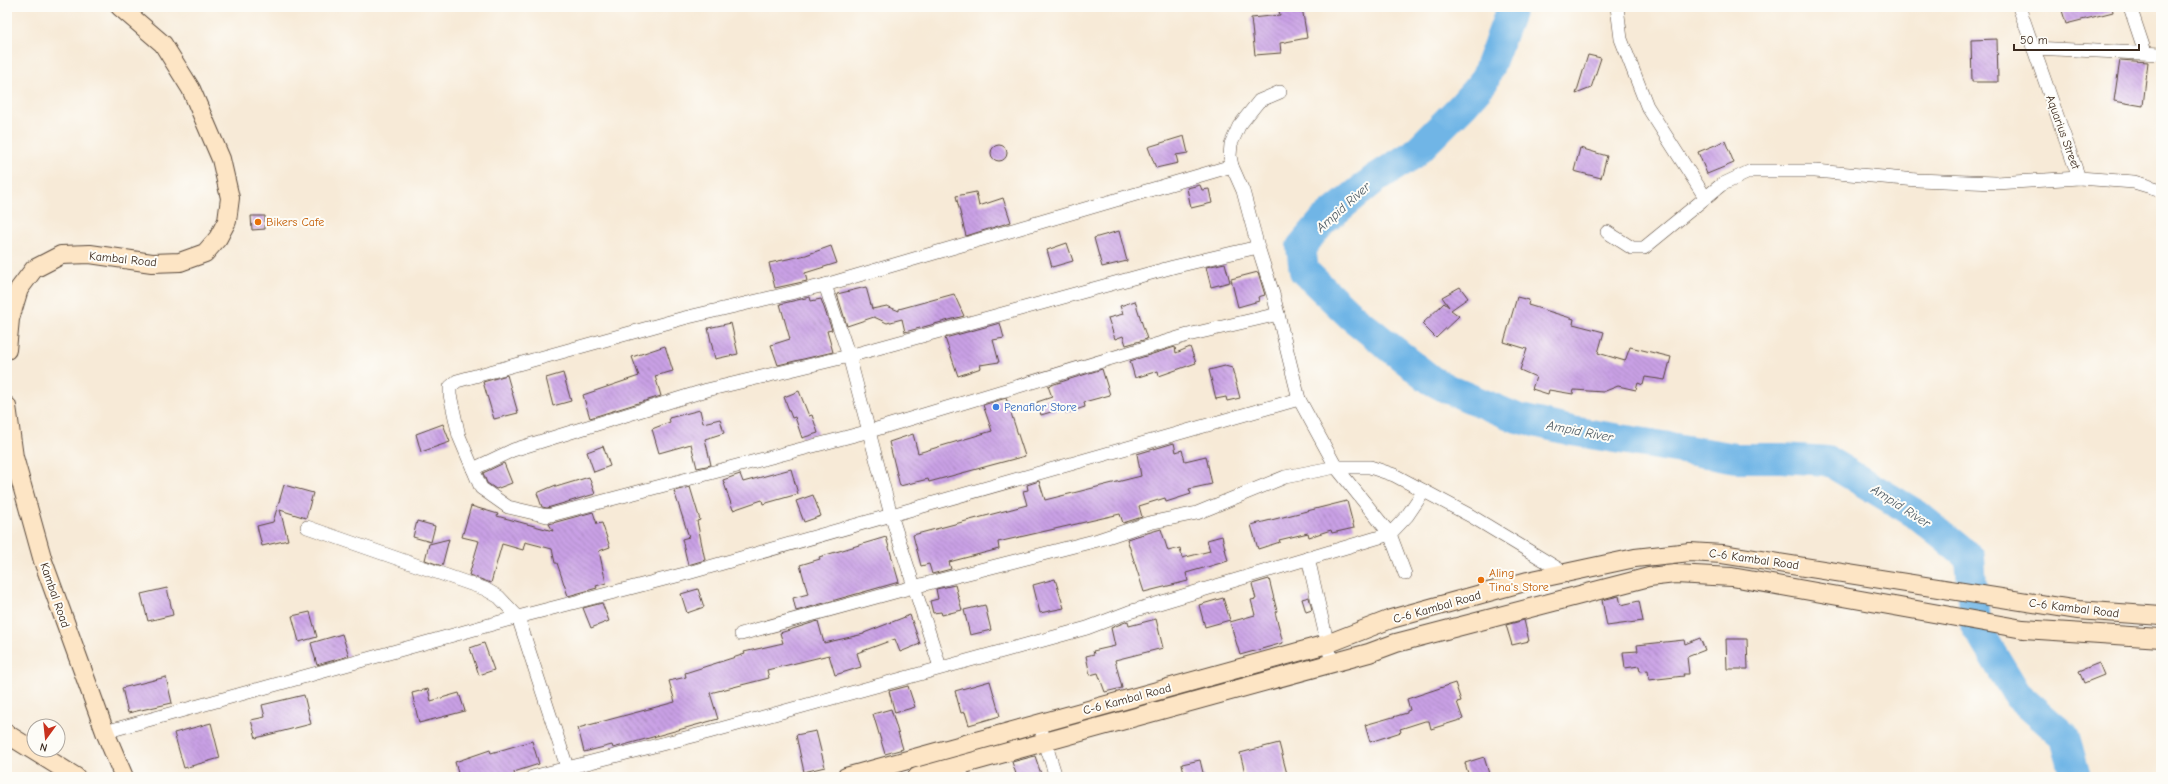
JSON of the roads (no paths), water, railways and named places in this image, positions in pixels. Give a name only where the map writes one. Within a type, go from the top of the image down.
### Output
[{"type":"main road","name":"Kambal Road","points":[[7,350],[10,319],[19,289],[34,269],[61,256],[90,254],[152,263],[180,262],[205,253],[218,238],[227,221],[230,198],[222,159],[191,89],[163,44],[120,7]]},
{"type":"main road","name":"Kambal Road","points":[[7,406],[14,457],[44,561],[105,732],[124,777]]},
{"type":"main road","name":"C-6 Kambal Road","points":[[846,777],[1327,644],[1391,619],[1528,582],[1635,558],[1690,552],[1730,555],[1833,570],[1871,578],[2078,610],[2161,616]]},
{"type":"main road","name":"C-6 Kambal Road","points":[[917,777],[960,771],[1045,742],[1332,663],[1462,625],[1649,577],[1675,574],[1732,577],[2023,629],[2161,638]]},
{"type":"main road","points":[[7,734],[76,777]]},
{"type":"street","points":[[1617,7],[1621,39],[1647,106],[1705,197]]},
{"type":"street","name":"Aquarius Street","points":[[2020,7],[2079,178],[2134,182],[2161,190]]},
{"type":"street","points":[[2130,7],[2145,52]]},
{"type":"street","points":[[2033,48],[2145,52],[2161,54]]},
{"type":"street","points":[[1280,92],[1259,101],[1239,126],[1231,144],[1230,156],[1232,166],[1243,190],[1258,247],[1273,294],[1300,399],[1336,467],[1390,534],[1405,574]]},
{"type":"street","points":[[1232,166],[825,285],[684,318],[457,381],[450,387],[450,395],[459,436],[481,488],[508,507],[547,516],[870,431],[1188,335],[1278,314]]},
{"type":"street","points":[[1607,232],[1632,248],[1644,248],[1721,185],[1750,171],[1815,171],[1917,180],[1996,183],[2079,178]]},
{"type":"street","points":[[473,469],[513,450],[707,390],[849,356],[1179,265],[1258,247]]},
{"type":"street","points":[[825,285],[849,356],[892,515],[940,667]]},
{"type":"street","points":[[105,732],[518,617],[688,573],[1300,399]]},
{"type":"street","points":[[741,634],[914,587],[1098,540],[1149,523],[1197,513],[1284,477],[1336,467],[1370,467],[1394,475],[1472,516],[1567,574]]},
{"type":"street","points":[[532,777],[709,732],[940,667],[1087,628],[1129,612],[1390,534],[1407,516],[1424,491]]},
{"type":"street","points":[[307,527],[485,589],[499,598],[518,617],[567,767]]},
{"type":"street","points":[[1308,558],[1332,663]]},
{"type":"street","points":[[1039,723],[1056,777]]},
{"type":"waterway","name":"Ampid River","points":[[1512,7],[1484,81],[1463,105],[1414,154],[1376,178],[1323,221],[1301,247],[1304,271],[1351,316],[1431,380],[1448,389],[1517,418],[1572,431],[1736,458],[1782,458],[1828,461],[1916,514],[1970,558],[1975,625],[2018,696],[2065,737],[2076,777]]},
{"type":"place","name":"Bikers Cafe","points":[[258,222]]},
{"type":"place","name":"Penaflor Store","points":[[996,407]]},
{"type":"place","name":"Aling Tina's Store","points":[[1481,580]]}]
